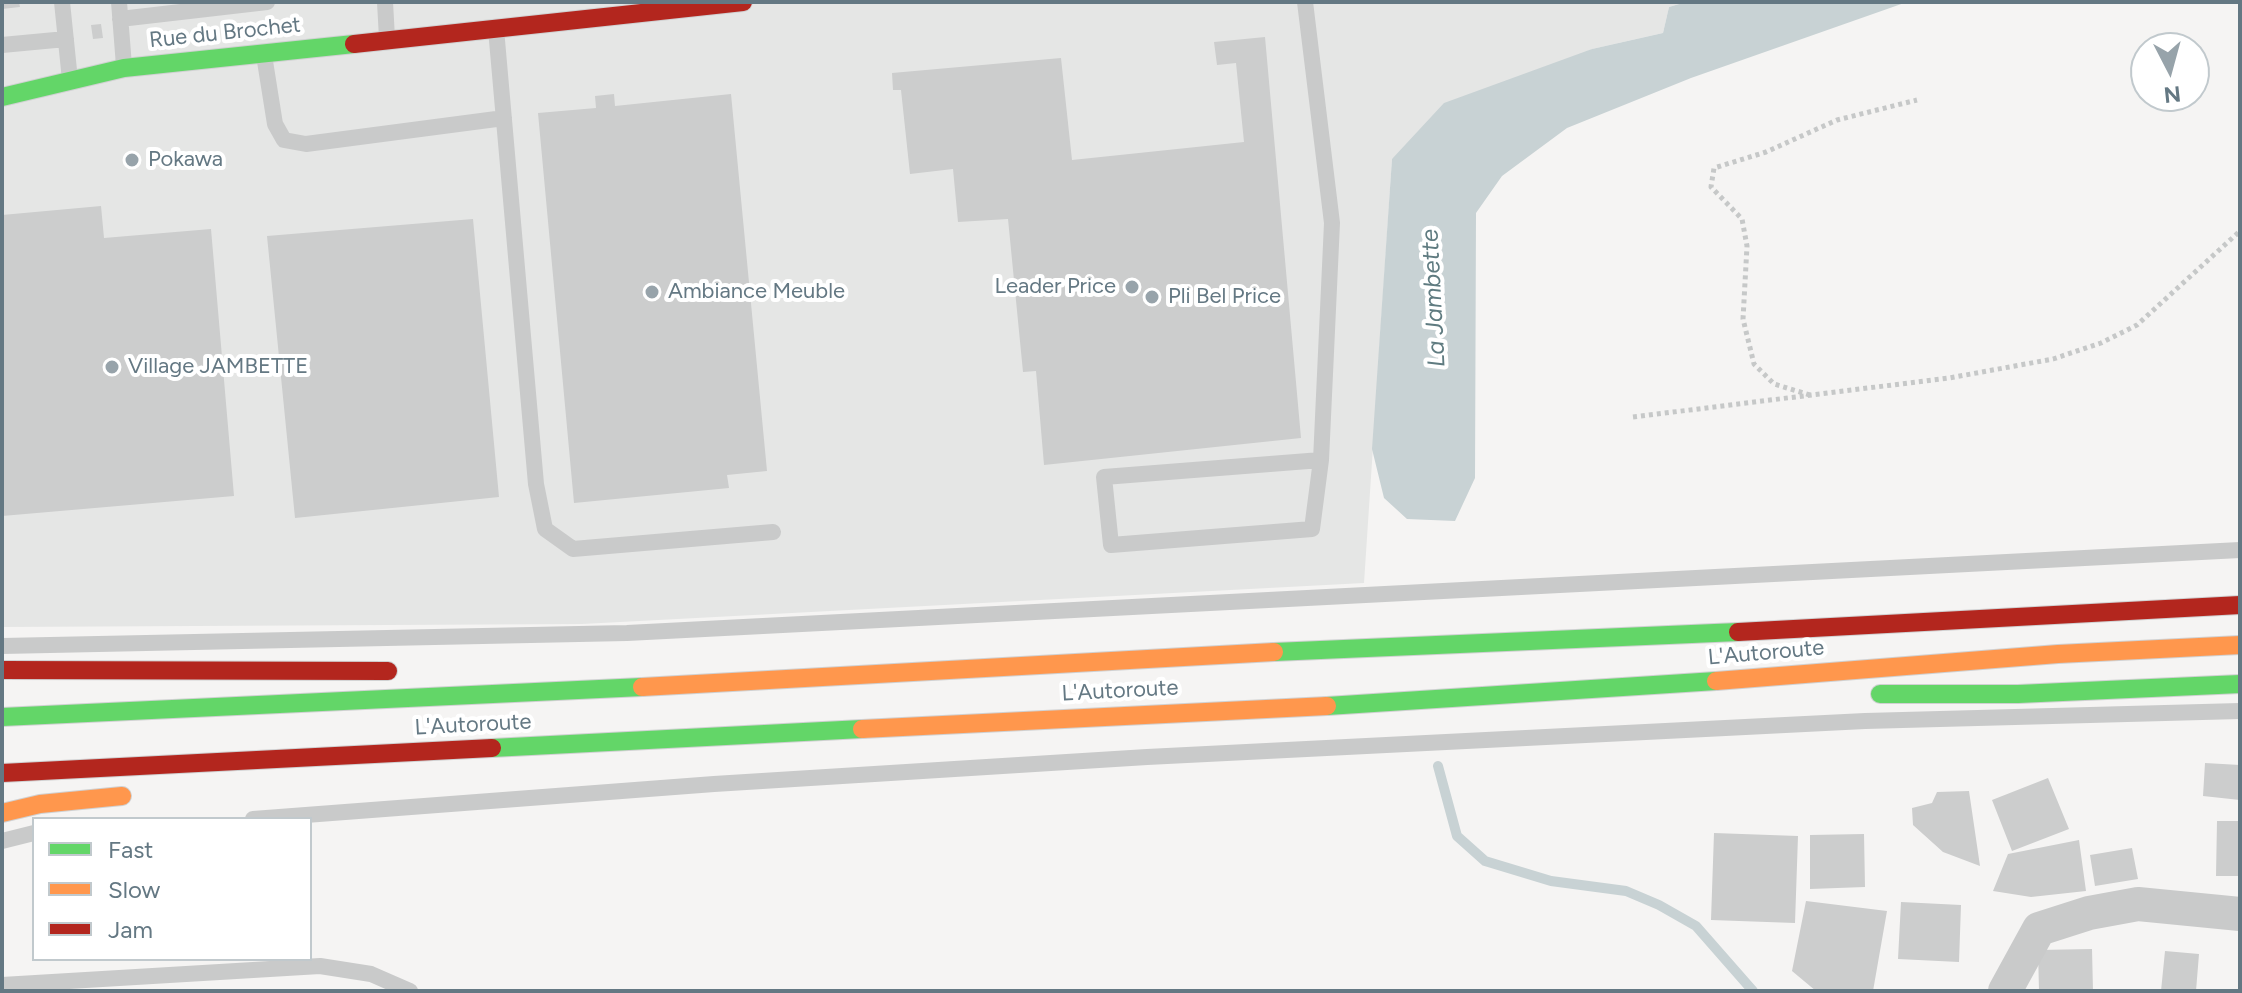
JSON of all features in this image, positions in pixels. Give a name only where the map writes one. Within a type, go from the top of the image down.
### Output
[{"type":"main road","name":"Rue du Brochet","points":[[2,97],[124,68],[672,5],[743,2]]},
{"type":"main road","points":[[2068,616],[2240,592]]},
{"type":"main road","name":"L'Autoroute","points":[[2,717],[910,675],[1396,644],[2068,616],[2240,605]]},
{"type":"main road","name":"L'Autoroute","points":[[2,773],[1557,694],[2058,654],[2240,645]]},
{"type":"main road","points":[[2,670],[408,671]]},
{"type":"main road","points":[[549,672],[910,675]]},
{"type":"main road","points":[[1854,694],[2018,694],[2240,684]]},
{"type":"main road","points":[[1557,694],[1791,694]]},
{"type":"main road","points":[[524,766],[934,724]]},
{"type":"main road","points":[[2,813],[40,804],[136,795]]},
{"type":"street","points":[[2005,991],[2039,929],[2076,917],[2138,904],[2240,914]]},
{"type":"lane","points":[[62,2],[70,81]]},
{"type":"lane","points":[[124,68],[120,10],[267,2]]},
{"type":"lane","points":[[385,2],[388,39]]},
{"type":"lane","points":[[1305,2],[1332,223],[1321,460],[1312,529],[1111,545],[1104,477],[1321,460]]},
{"type":"lane","points":[[495,27],[536,484],[545,529],[573,549],[773,532]]},
{"type":"lane","points":[[2,45],[66,39]]},
{"type":"lane","points":[[263,53],[275,124],[284,140],[306,144],[504,118]]},
{"type":"lane","points":[[2,646],[627,633],[2240,550]]},
{"type":"lane","points":[[279,817],[714,784],[1147,757],[1865,721],[2240,711]]},
{"type":"lane","points":[[2,841],[32,834]]},
{"type":"lane","points":[[2,985],[320,966],[371,974],[410,991]]},
{"type":"path","points":[[1811,396],[1774,384],[1754,364],[1743,319],[1747,246],[1742,219],[1711,187],[1714,168],[1766,152],[1837,120],[1917,100]]},
{"type":"path","points":[[1633,417],[1811,396],[2053,359],[2101,343],[2137,325],[2240,231]]},
{"type":"shaded area","points":[[2,2],[1686,2],[1669,7],[1663,33],[1592,49],[1392,159],[1364,583],[582,624],[2,627]]},
{"type":"water","points":[[1686,2],[1907,2],[1691,78],[1567,128],[1502,176],[1476,213],[1475,478],[1455,521],[1407,519],[1384,498],[1372,449],[1392,159],[1444,103],[1592,49],[1663,33],[1669,7]]},
{"type":"building","points":[[2,2],[19,2],[20,7],[2,9]]},
{"type":"building","points":[[101,24],[103,38],[93,39],[91,25]]},
{"type":"building","name":"Pli Bel Price","points":[[1265,37],[1301,438],[1044,465],[1036,371],[1023,372],[1008,219],[958,222],[953,169],[910,174],[901,90],[893,90],[892,73],[1061,58],[1072,160],[1244,142],[1236,63],[1217,65],[1214,42]]},
{"type":"building","name":"Ambiance Meuble","points":[[614,94],[615,106],[731,94],[767,471],[727,475],[729,488],[574,503],[538,113],[596,108],[595,96]]},
{"type":"building","name":"Village JAMBETTE","points":[[101,206],[104,238],[211,229],[234,496],[2,516],[2,215]]},
{"type":"building","points":[[473,219],[499,497],[295,518],[267,236]]},
{"type":"building","points":[[2205,763],[2240,765],[2240,800],[2203,796]]},
{"type":"building","points":[[2048,778],[2069,829],[2012,851],[1992,800]]},
{"type":"building","points":[[1969,791],[1980,866],[1943,852],[1913,825],[1912,808],[1932,803],[1937,792]]},
{"type":"building","points":[[2217,821],[2240,821],[2240,876],[2216,876]]},
{"type":"building","points":[[1714,833],[1798,836],[1795,923],[1711,920]]},
{"type":"building","points":[[1864,834],[1865,887],[1810,889],[1810,835]]},
{"type":"building","points":[[2079,840],[2086,891],[2031,897],[1993,891],[2008,854]]},
{"type":"building","points":[[2132,848],[2138,879],[2095,886],[2090,855]]},
{"type":"building","points":[[1806,901],[1887,911],[1873,991],[1816,991],[1792,971]]},
{"type":"building","points":[[1901,902],[1961,905],[1959,962],[1898,959]]},
{"type":"building","points":[[2092,949],[2093,991],[2039,991],[2038,950]]},
{"type":"building","points":[[2165,951],[2199,954],[2196,991],[2161,991]]},
{"type":"waterway","name":"La Jambette","points":[[1438,766],[1457,836],[1485,861],[1551,881],[1626,891],[1659,905],[1696,926],[1753,991]]},
{"type":"traffic: fast","points":[[2,97],[124,68],[354,44]]},
{"type":"traffic: fast","points":[[1274,652],[1738,632]]},
{"type":"traffic: fast","points":[[1327,706],[1716,681]]},
{"type":"traffic: fast","points":[[1880,694],[2018,694],[2240,684]]},
{"type":"traffic: fast","points":[[2,717],[642,687]]},
{"type":"traffic: fast","points":[[492,748],[862,729]]},
{"type":"traffic: slow","points":[[1716,681],[2058,654],[2240,645]]},
{"type":"traffic: slow","points":[[642,687],[1274,652]]},
{"type":"traffic: slow","points":[[862,729],[1327,706]]},
{"type":"traffic: slow","points":[[2,813],[40,804],[122,796]]},
{"type":"traffic: jam","points":[[354,44],[743,2]]},
{"type":"traffic: jam","points":[[1738,632],[2240,605]]},
{"type":"traffic: jam","points":[[2,670],[388,671]]},
{"type":"traffic: jam","points":[[2,773],[492,748]]},
{"type":"place","name":"Pokawa","points":[[132,160]]},
{"type":"place","name":"Leader Price","points":[[1132,287]]},
{"type":"place","name":"Ambiance Meuble","points":[[652,292]]},
{"type":"place","name":"Pli Bel Price","points":[[1152,297]]},
{"type":"place","name":"Village JAMBETTE","points":[[112,367]]}]
